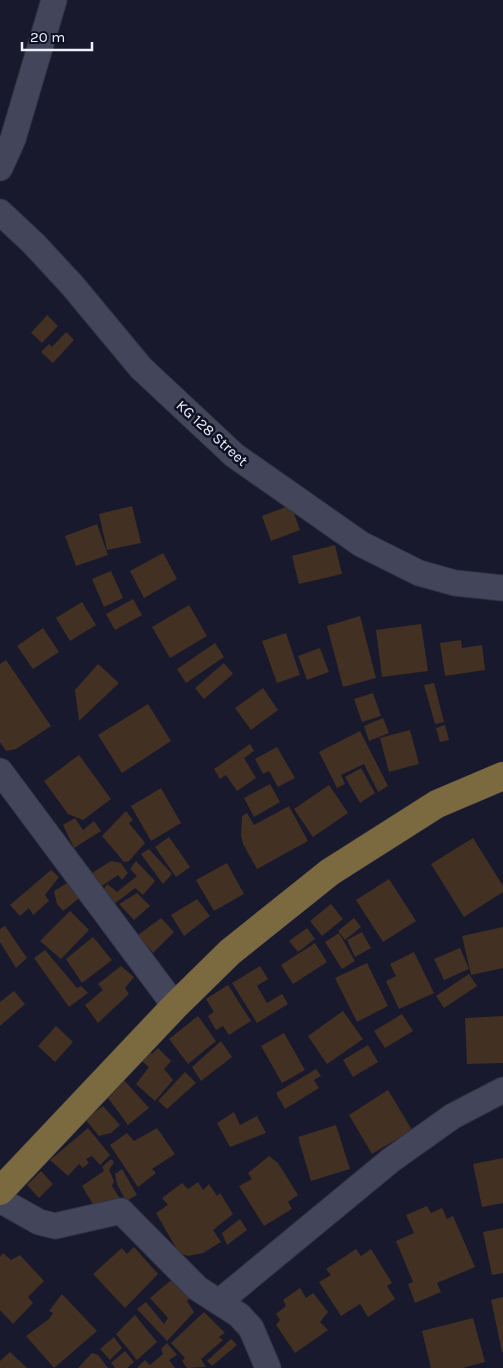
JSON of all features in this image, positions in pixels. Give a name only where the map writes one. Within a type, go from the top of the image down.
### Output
[{"type":"main road","points":[[0,1191],[175,1006],[230,952],[330,872],[437,804],[503,776]]},
{"type":"street","points":[[0,168],[13,139],[54,0]]},
{"type":"street","name":"KG 128 Street","points":[[0,212],[34,244],[72,285],[141,368],[234,455],[361,544],[419,573],[455,583],[503,588]]},
{"type":"street","points":[[0,771],[175,1006]]},
{"type":"street","points":[[219,1302],[391,1160],[453,1116],[503,1090]]},
{"type":"street","points":[[0,1200],[39,1222],[55,1226],[121,1211],[196,1288],[239,1315],[251,1328],[268,1368]]},
{"type":"building","points":[[47,315],[58,326],[42,343],[31,333]]},
{"type":"building","points":[[66,332],[74,340],[53,363],[41,352],[49,344],[52,347]]},
{"type":"building","points":[[291,505],[300,530],[271,541],[262,516]]},
{"type":"building","points":[[132,506],[141,543],[107,550],[99,514]]},
{"type":"building","points":[[97,524],[108,555],[76,566],[65,536]]},
{"type":"building","points":[[335,545],[342,574],[299,584],[292,556]]},
{"type":"building","points":[[163,553],[177,579],[144,598],[130,571]]},
{"type":"building","points":[[111,571],[123,598],[104,607],[92,579]]},
{"type":"building","points":[[133,599],[142,615],[115,630],[106,614]]},
{"type":"building","points":[[82,602],[96,625],[70,641],[56,618]]},
{"type":"building","points":[[189,605],[207,636],[170,658],[152,627]]},
{"type":"building","points":[[360,616],[376,678],[343,687],[327,626]]},
{"type":"building","points":[[421,624],[428,671],[382,677],[376,630]]},
{"type":"building","points":[[43,628],[59,652],[33,669],[17,646]]},
{"type":"building","points":[[286,633],[300,675],[277,683],[262,641]]},
{"type":"building","points":[[461,640],[462,648],[482,645],[485,670],[445,676],[440,643]]},
{"type":"building","points":[[215,643],[224,657],[186,683],[177,669]]},
{"type":"building","points":[[320,648],[329,672],[307,680],[298,656]]},
{"type":"building","points":[[6,660],[51,726],[16,749],[6,751],[0,742],[0,664]]},
{"type":"building","points":[[224,663],[233,674],[204,699],[195,688]]},
{"type":"building","points":[[98,664],[119,683],[79,721],[75,690]]},
{"type":"building","points":[[434,683],[444,722],[435,724],[424,685]]},
{"type":"building","points":[[263,688],[278,710],[251,730],[235,708]]},
{"type":"building","points":[[373,693],[381,716],[362,722],[354,699]]},
{"type":"building","points":[[148,704],[171,741],[122,773],[98,735]]},
{"type":"building","points":[[383,718],[389,733],[369,741],[364,726]]},
{"type":"building","points":[[445,725],[449,740],[440,742],[436,728]]},
{"type":"building","points":[[410,730],[419,764],[389,772],[380,738]]},
{"type":"building","points":[[360,731],[388,786],[378,792],[364,764],[341,775],[345,784],[337,788],[319,752]]},
{"type":"building","points":[[250,744],[254,751],[244,758],[256,778],[237,791],[226,775],[220,779],[214,769]]},
{"type":"building","points":[[277,747],[295,778],[278,787],[269,771],[263,774],[255,759]]},
{"type":"building","points":[[79,755],[111,799],[83,820],[68,814],[44,781]]},
{"type":"building","points":[[361,768],[375,793],[360,803],[345,777]]},
{"type":"building","points":[[270,784],[280,802],[254,817],[244,798]]},
{"type":"building","points":[[329,785],[348,813],[313,837],[294,809]]},
{"type":"building","points":[[161,788],[181,823],[151,841],[131,806]]},
{"type":"building","points":[[289,806],[308,841],[257,869],[243,844],[241,835],[242,816],[247,813],[254,825]]},
{"type":"building","points":[[126,811],[133,820],[129,823],[145,843],[129,861],[124,862],[102,836]]},
{"type":"building","points":[[75,818],[83,830],[94,821],[101,831],[74,848],[63,825]]},
{"type":"building","points":[[169,837],[190,867],[176,877],[155,847]]},
{"type":"building","points":[[473,838],[503,886],[503,892],[464,917],[431,864]]},
{"type":"building","points":[[149,849],[172,874],[163,884],[141,854]]},
{"type":"building","points":[[111,861],[121,863],[128,873],[122,880],[118,875],[99,888],[89,875]]},
{"type":"building","points":[[136,861],[155,881],[143,895],[135,888],[114,904],[101,894],[107,884],[117,892],[137,876],[130,869]]},
{"type":"building","points":[[227,863],[244,894],[214,911],[196,880]]},
{"type":"building","points":[[51,870],[59,877],[45,895],[49,901],[33,915],[29,908],[20,916],[10,905]]},
{"type":"building","points":[[389,879],[416,921],[383,942],[356,900]]},
{"type":"building","points":[[69,882],[82,896],[63,911],[57,904],[54,891]]},
{"type":"building","points":[[137,893],[150,906],[134,920],[119,904]]},
{"type":"building","points":[[197,899],[210,916],[184,936],[171,915]]},
{"type":"building","points":[[331,904],[343,919],[322,936],[310,921]]},
{"type":"building","points":[[70,911],[89,930],[61,959],[40,941]]},
{"type":"building","points":[[161,918],[174,932],[153,953],[138,935]]},
{"type":"building","points":[[354,918],[361,927],[345,940],[338,931]]},
{"type":"building","points":[[5,926],[27,958],[16,968],[0,942],[0,929]]},
{"type":"building","points":[[503,927],[503,968],[471,975],[462,936]]},
{"type":"building","points":[[307,928],[315,939],[298,952],[289,941]]},
{"type":"building","points":[[362,932],[371,948],[355,957],[347,940]]},
{"type":"building","points":[[339,933],[355,961],[342,969],[325,942]]},
{"type":"building","points":[[93,937],[112,960],[82,983],[66,959]]},
{"type":"building","points":[[315,943],[327,962],[293,984],[281,965]]},
{"type":"building","points":[[460,948],[469,969],[444,980],[434,959]]},
{"type":"building","points":[[45,950],[77,988],[81,986],[88,993],[69,1007],[34,958]]},
{"type":"building","points":[[414,952],[434,993],[399,1009],[386,981],[396,976],[390,964]]},
{"type":"building","points":[[367,963],[388,1006],[357,1022],[335,978]]},
{"type":"building","points":[[121,966],[134,977],[125,988],[129,994],[98,1023],[85,1005],[103,990],[98,984]]},
{"type":"building","points":[[260,966],[268,979],[257,986],[267,1003],[282,994],[288,1004],[257,1023],[232,983]]},
{"type":"building","points":[[469,974],[477,986],[444,1008],[436,996]]},
{"type":"building","points":[[228,985],[251,1021],[229,1035],[223,1026],[216,1030],[208,1016],[214,1012],[206,999]]},
{"type":"building","points":[[14,991],[25,1004],[0,1026],[0,1002]]},
{"type":"building","points":[[343,1011],[363,1039],[327,1064],[308,1036]]},
{"type":"building","points":[[402,1014],[413,1031],[385,1048],[374,1031]]},
{"type":"building","points":[[198,1016],[216,1041],[188,1064],[169,1039]]},
{"type":"building","points":[[503,1016],[503,1063],[467,1064],[465,1018]]},
{"type":"building","points":[[56,1026],[73,1042],[55,1062],[38,1046]]},
{"type":"building","points":[[284,1033],[305,1070],[282,1083],[261,1046]]},
{"type":"building","points":[[221,1041],[232,1057],[201,1081],[192,1067]]},
{"type":"building","points":[[368,1045],[378,1062],[353,1077],[343,1060]]},
{"type":"building","points":[[158,1048],[171,1061],[164,1069],[173,1080],[155,1101],[136,1084],[149,1067],[142,1061],[150,1052],[152,1054]]},
{"type":"building","points":[[316,1069],[321,1076],[314,1080],[319,1088],[285,1109],[276,1093]]},
{"type":"building","points":[[185,1072],[196,1083],[167,1109],[158,1101]]},
{"type":"building","points":[[124,1080],[149,1108],[128,1125],[108,1098]]},
{"type":"building","points":[[388,1090],[412,1130],[372,1154],[349,1115]]},
{"type":"building","points":[[103,1106],[120,1125],[111,1133],[99,1136],[85,1119]]},
{"type":"building","points":[[234,1112],[240,1125],[257,1116],[266,1133],[230,1147],[217,1123]]},
{"type":"building","points":[[336,1125],[350,1169],[311,1181],[298,1137]]},
{"type":"building","points":[[88,1128],[110,1155],[100,1165],[92,1156],[86,1159],[89,1163],[83,1168],[79,1164],[68,1176],[50,1160]]},
{"type":"building","points":[[157,1128],[175,1154],[152,1169],[156,1173],[138,1187],[110,1145],[127,1133],[134,1141]]},
{"type":"building","points":[[269,1156],[278,1163],[298,1195],[288,1202],[292,1209],[264,1226],[239,1186],[252,1179],[248,1173]]},
{"type":"building","points":[[503,1158],[503,1203],[482,1207],[473,1164]]},
{"type":"building","points":[[111,1159],[114,1162],[109,1170],[114,1181],[112,1186],[121,1200],[99,1214],[82,1186],[104,1171],[102,1167]]},
{"type":"building","points":[[122,1169],[137,1195],[126,1201],[117,1184],[115,1174]]},
{"type":"building","points":[[41,1171],[53,1184],[39,1198],[27,1185]]},
{"type":"building","points":[[198,1182],[203,1190],[209,1184],[217,1196],[220,1193],[233,1214],[213,1230],[221,1242],[203,1253],[188,1256],[179,1253],[156,1213],[168,1205],[162,1198],[182,1183],[188,1189]]},
{"type":"building","points":[[427,1206],[431,1213],[442,1208],[447,1219],[453,1216],[475,1267],[437,1283],[441,1292],[415,1303],[408,1284],[413,1282],[396,1241],[414,1233],[406,1215]]},
{"type":"building","points":[[240,1219],[247,1230],[227,1245],[222,1233]]},
{"type":"building","points":[[503,1228],[503,1273],[492,1275],[483,1232]]},
{"type":"building","points":[[134,1247],[158,1274],[125,1308],[93,1274],[122,1248],[127,1254]]},
{"type":"building","points":[[356,1249],[361,1256],[371,1249],[392,1283],[387,1286],[395,1299],[368,1317],[360,1304],[341,1316],[319,1282],[331,1275],[326,1269]]},
{"type":"building","points":[[3,1253],[11,1260],[20,1255],[44,1281],[28,1297],[33,1303],[13,1324],[0,1310],[0,1257]]},
{"type":"building","points":[[176,1276],[177,1286],[182,1292],[187,1289],[192,1297],[187,1301],[194,1312],[167,1341],[137,1309],[146,1302],[164,1324],[168,1318],[150,1298]]},
{"type":"building","points":[[300,1288],[306,1298],[313,1293],[328,1312],[320,1322],[328,1330],[295,1353],[276,1325],[280,1320],[276,1314],[286,1306],[283,1300]]},
{"type":"building","points":[[62,1294],[97,1331],[54,1368],[26,1336],[49,1319],[53,1313],[49,1311]]},
{"type":"building","points":[[503,1297],[503,1352],[502,1352],[491,1300]]},
{"type":"building","points":[[204,1312],[225,1333],[219,1337],[223,1340],[201,1359],[206,1367],[187,1368],[182,1361],[185,1358],[171,1343]]},
{"type":"building","points":[[135,1315],[157,1342],[137,1360],[116,1334]]},
{"type":"building","points":[[473,1318],[485,1362],[463,1368],[431,1368],[422,1331]]},
{"type":"building","points":[[114,1337],[122,1348],[110,1360],[100,1349]]},
{"type":"building","points":[[231,1339],[237,1345],[212,1366],[207,1361]]},
{"type":"building","points":[[167,1343],[177,1355],[169,1360],[175,1368],[137,1368],[145,1360],[150,1365],[163,1354],[161,1349]]},
{"type":"building","points":[[125,1351],[134,1362],[127,1368],[115,1368],[111,1363]]},
{"type":"building","points":[[10,1352],[27,1368],[0,1368],[0,1361]]},
{"type":"building","points":[[92,1353],[98,1355],[108,1368],[78,1368]]}]
